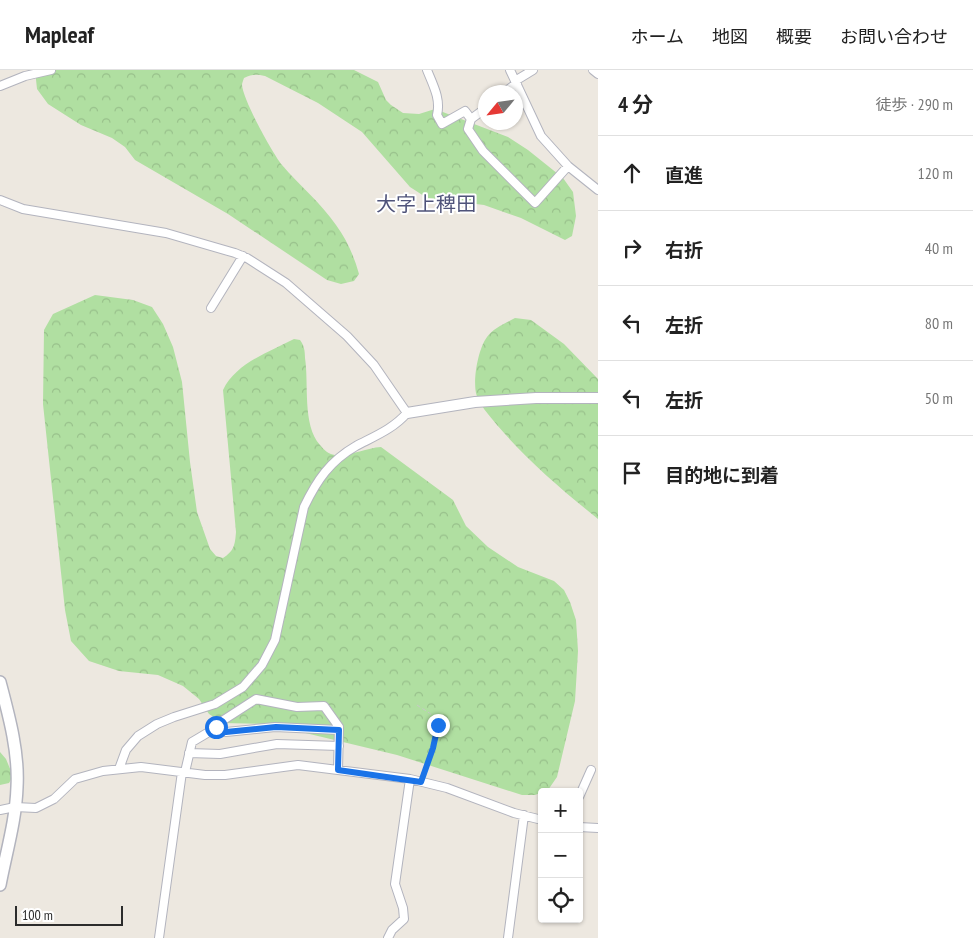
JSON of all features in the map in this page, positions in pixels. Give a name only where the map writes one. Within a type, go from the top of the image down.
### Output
[{"type":"main road","points":[[0,682],[15,746],[18,787],[0,885]]},
{"type":"street","points":[[0,86],[25,76],[51,70]]},
{"type":"street","points":[[427,70],[437,95],[439,105],[437,115],[442,124],[465,112],[471,120]]},
{"type":"street","points":[[510,70],[541,136],[568,166],[598,190]]},
{"type":"street","points":[[513,85],[534,70]]},
{"type":"street","points":[[593,70],[598,74]]},
{"type":"street","points":[[478,114],[471,120],[468,129],[483,152],[535,203],[568,166]]},
{"type":"street","points":[[0,200],[23,209],[166,233],[243,256],[286,283],[347,336],[374,365],[407,413]]},
{"type":"street","points":[[211,308],[243,256]]},
{"type":"street","points":[[119,769],[126,750],[138,736],[157,724],[214,704],[243,687],[262,665],[275,640],[304,507],[322,473],[339,458],[354,447],[398,424],[407,413],[475,402],[536,398],[598,398]]},
{"type":"street","points":[[159,938],[183,772],[192,742],[195,739],[256,699],[297,707],[324,706],[339,727],[338,770]]},
{"type":"street","points":[[216,727],[226,732],[276,727],[339,730]]},
{"type":"street","points":[[189,753],[220,754],[277,744],[339,746]]},
{"type":"street","points":[[0,810],[15,807],[36,808],[54,799],[75,779],[103,770],[141,767],[225,775],[298,765],[410,779],[448,788],[538,819]]},
{"type":"street","points":[[583,788],[591,770]]},
{"type":"street","points":[[388,938],[392,930],[404,919],[403,908],[395,884],[410,779]]},
{"type":"street","points":[[508,938],[524,815]]},
{"type":"street","points":[[583,827],[598,828]]},
{"type":"path","points":[[417,705],[433,716],[438,725],[433,748],[421,782]]},
{"type":"green space","points":[[35,70],[354,70],[378,82],[386,100],[403,113],[419,114],[435,109],[478,125],[478,130],[490,130],[508,137],[528,150],[563,178],[573,192],[576,216],[572,236],[565,240],[521,218],[484,205],[427,198],[410,187],[362,132],[318,103],[265,76],[254,75],[244,78],[242,85],[247,102],[282,165],[317,202],[344,236],[359,274],[354,281],[341,284],[327,280],[228,214],[135,160],[125,147],[112,138],[81,125],[48,104],[37,89]]},
{"type":"green space","points":[[95,295],[133,300],[152,307],[163,324],[173,347],[182,382],[197,512],[210,549],[216,556],[223,558],[230,553],[236,532],[223,390],[236,372],[245,365],[294,339],[300,340],[304,351],[308,415],[314,437],[328,453],[341,455],[381,447],[453,500],[466,526],[488,547],[518,567],[554,581],[564,590],[576,620],[578,651],[575,701],[557,777],[549,788],[538,788],[538,794],[535,795],[522,795],[397,755],[268,724],[223,723],[209,714],[199,699],[183,686],[158,675],[119,671],[89,661],[71,641],[65,610],[43,404],[44,330],[53,314]]},
{"type":"green space","points":[[515,318],[531,320],[564,344],[598,379],[598,519],[558,486],[508,438],[477,397],[475,387],[476,372],[484,342],[493,331]]},
{"type":"green space","points":[[0,752],[6,759],[13,776],[9,783],[0,785]]},
{"type":"district","name":"大字上稗田","points":[[426,204]]},
{"type":"route","points":[[216,727],[226,732],[276,727],[339,730],[338,770],[421,782],[433,748],[438,725]]}]
